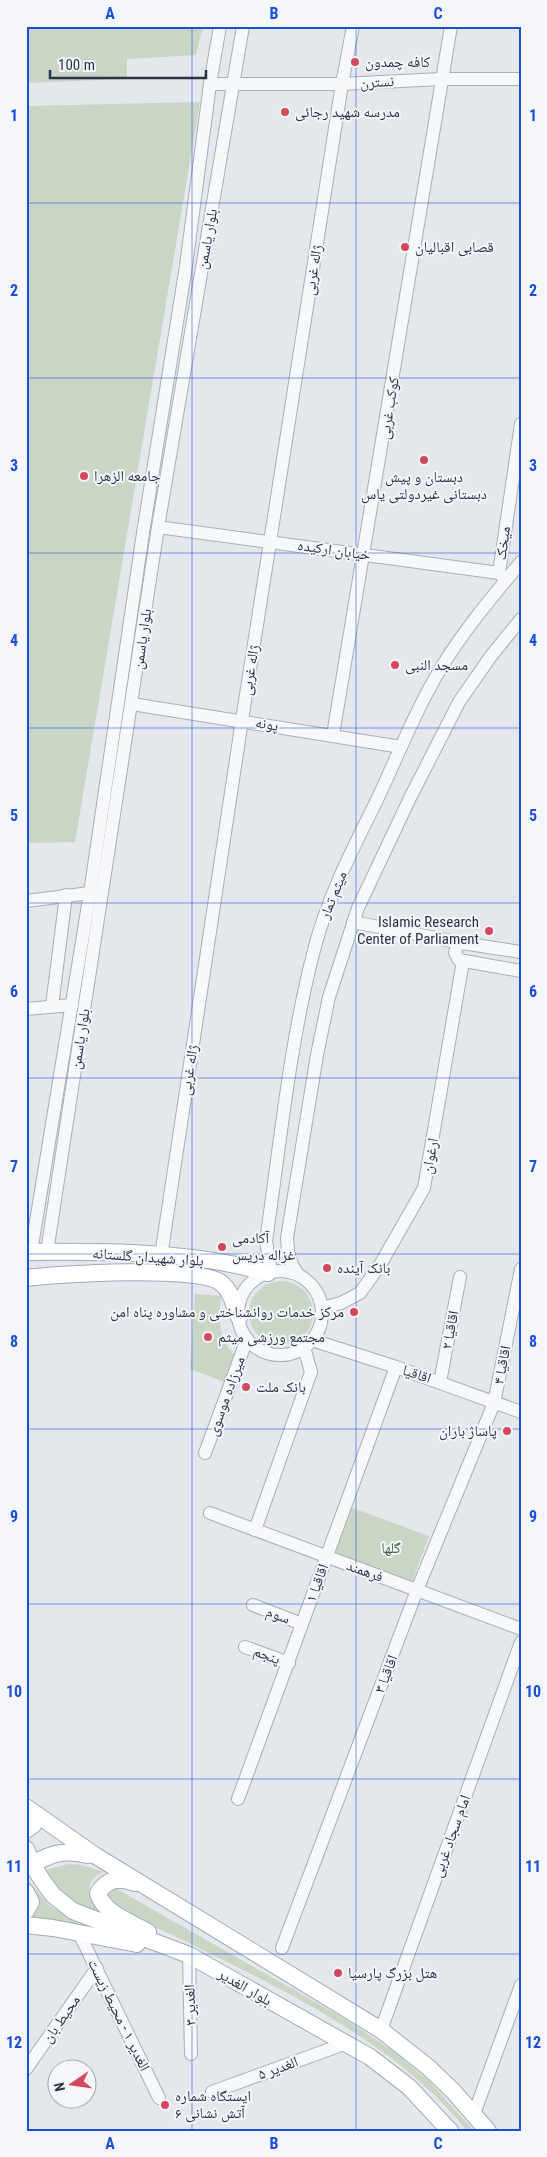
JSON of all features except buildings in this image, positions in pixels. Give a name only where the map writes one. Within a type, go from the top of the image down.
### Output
[{"type":"main road","name":"بلوار شهیدان گلستانه","points":[[35,1252],[161,1256],[236,1265],[269,1272]]},
{"type":"main road","name":"بلوار شهیدان گلستانه","points":[[26,1278],[59,1275],[138,1273],[171,1273],[209,1277],[221,1282],[230,1292],[239,1317]]},
{"type":"main road","points":[[26,1830],[33,1825],[29,1810]]},
{"type":"main road","points":[[29,1810],[96,1856],[381,2030],[428,2067],[488,2131]]},
{"type":"main road","points":[[28,1860],[70,1851],[96,1856]]},
{"type":"main road","name":"بلوار الغدیر","points":[[28,1860],[53,1895],[73,1911],[189,1955],[370,2057],[409,2087],[450,2131]]},
{"type":"main road","points":[[148,1888],[130,1882],[114,1880],[104,1884],[98,1893],[100,1900],[108,1910],[189,1955]]},
{"type":"main road","points":[[26,1892],[31,1902],[26,1911]]},
{"type":"main road","points":[[26,1924],[189,1955]]},
{"type":"street","name":"بلوار یاسمن","points":[[35,1252],[50,1228],[97,894],[141,543],[186,266],[210,84],[220,26]]},
{"type":"street","name":"بلوار یاسمن","points":[[35,1252],[36,1225],[72,1005],[97,894],[132,704],[158,527],[243,26]]},
{"type":"street","name":"ژاله غربی","points":[[161,1256],[242,720],[342,84],[353,26]]},
{"type":"street","name":"کوکب غربی","points":[[333,735],[384,442],[451,26]]},
{"type":"street","name":"نسترن","points":[[210,84],[342,84],[441,79],[521,79]]},
{"type":"street","name":"میخک","points":[[502,577],[521,424]]},
{"type":"street","name":"خیابان ارکیده","points":[[158,527],[363,554],[502,577]]},
{"type":"street","name":"میثم تمار","points":[[269,1272],[266,1241],[293,1050],[313,953],[324,916],[346,863],[401,747],[442,667],[502,577],[521,562]]},
{"type":"street","name":"میثم تمار","points":[[300,1276],[293,1268],[288,1253],[287,1238],[317,1055],[329,996],[358,908],[410,798],[460,702],[491,656],[521,619]]},
{"type":"street","name":"پونه","points":[[132,704],[242,720],[401,747]]},
{"type":"street","points":[[26,901],[66,895],[97,894]]},
{"type":"street","points":[[52,1006],[66,895]]},
{"type":"street","points":[[354,922],[462,943],[521,952]]},
{"type":"street","name":"ارغوان","points":[[322,1308],[341,1303],[360,1293],[380,1265],[424,1188],[463,961],[459,960],[455,953],[457,946],[462,943]]},
{"type":"street","points":[[463,961],[521,971]]},
{"type":"street","points":[[26,1009],[72,1005]]},
{"type":"street","points":[[36,1225],[42,1231],[50,1228]]},
{"type":"street","name":"اقاقیا ۴","points":[[494,1403],[521,1269]]},
{"type":"street","points":[[269,1272],[290,1272],[300,1276],[315,1289],[322,1308],[320,1324],[308,1343],[290,1354],[274,1354],[259,1349],[248,1339],[239,1317],[240,1302],[246,1289],[256,1279],[269,1272]]},
{"type":"street","name":"اقاقیا ۲","points":[[440,1382],[460,1277]]},
{"type":"street","name":"میرزاده موسوی","points":[[205,1453],[248,1339]]},
{"type":"street","points":[[255,1530],[311,1372],[308,1343]]},
{"type":"street","name":"اقاقیا","points":[[308,1343],[396,1367],[521,1412]]},
{"type":"street","name":"اقاقیا ۱","points":[[238,1799],[396,1367]]},
{"type":"street","name":"اقاقیا ۳","points":[[282,1948],[417,1590],[494,1403]]},
{"type":"street","name":"فرهمند","points":[[210,1513],[521,1629]]},
{"type":"street","name":"سوم","points":[[253,1605],[302,1624]]},
{"type":"street","name":"امام سجاد غربی","points":[[381,2030],[521,1642]]},
{"type":"street","name":"پنجم","points":[[245,1647],[288,1663]]},
{"type":"street","name":"الغدیر ۱ - محیط زیست","points":[[79,1933],[158,2098]]},
{"type":"street","name":"الغدیر ۳","points":[[189,1955],[191,2054]]},
{"type":"street","name":"محیط بان","points":[[26,2069],[97,1968]]},
{"type":"street","points":[[474,2114],[521,1985]]},
{"type":"street","name":"الغدیر ۵","points":[[212,2092],[344,2044]]},
{"type":"green space","points":[[26,26],[203,26],[196,55],[127,59],[127,79],[26,83]]},
{"type":"green space","name":"جامعه الزهرا","points":[[200,102],[75,842],[26,843],[26,106]]},
{"type":"green space","points":[[281,1281],[299,1286],[304,1290],[308,1295],[313,1313],[308,1331],[304,1336],[299,1340],[281,1345],[263,1340],[258,1336],[254,1331],[249,1313],[254,1295],[258,1290],[263,1286]]},
{"type":"green space","name":"مجتمع ورزشی میثم","points":[[195,1294],[222,1296],[220,1304],[221,1329],[226,1344],[236,1356],[227,1383],[190,1369]]},
{"type":"green space","name":"گلها","points":[[350,1507],[429,1536],[412,1582],[335,1553]]},
{"type":"green space","points":[[68,1864],[82,1865],[104,1872],[90,1883],[89,1894],[94,1905],[99,1910],[117,1920],[85,1907],[59,1890],[46,1870]]},
{"type":"green space","points":[[26,1878],[48,1904],[81,1926],[29,1917],[37,1910],[37,1906],[28,1888]]},
{"type":"green space","points":[[115,1888],[345,2019],[396,2053],[430,2082],[474,2131],[467,2131],[440,2101],[410,2073],[342,2025],[269,1983],[141,1920],[109,1902],[106,1890]]},
{"type":"place","name":"کافه چمدون","points":[[355,62]]},
{"type":"place","name":"مدرسه شهید رجائی","points":[[285,112]]},
{"type":"place","name":"قصابی اقبالیان","points":[[405,247]]},
{"type":"place","name":"دبستان و پیش دبستانی غیردولتی یاس","points":[[424,460]]},
{"type":"place","name":"جامعه الزهرا","points":[[84,476]]},
{"type":"place","name":"مسجد النبی","points":[[395,665]]},
{"type":"place","name":"Islamic Research Center of Parliament","points":[[489,931]]},
{"type":"place","name":"آکادمی غزاله دریس","points":[[222,1247]]},
{"type":"place","name":"بانک آینده","points":[[327,1268]]},
{"type":"place","name":"مرکز خدمات روانشناختی و مشاوره پناه امن","points":[[354,1312]]},
{"type":"place","name":"مجتمع ورزشی میثم","points":[[208,1337]]},
{"type":"place","name":"بانک ملت","points":[[246,1387]]},
{"type":"place","name":"پاساژ باران","points":[[507,1431]]},
{"type":"place","name":"هتل بزرگ پارسیا","points":[[338,1973]]},
{"type":"place","name":"ایستگاه شماره ۶ آتش نشانی","points":[[165,2105]]}]
